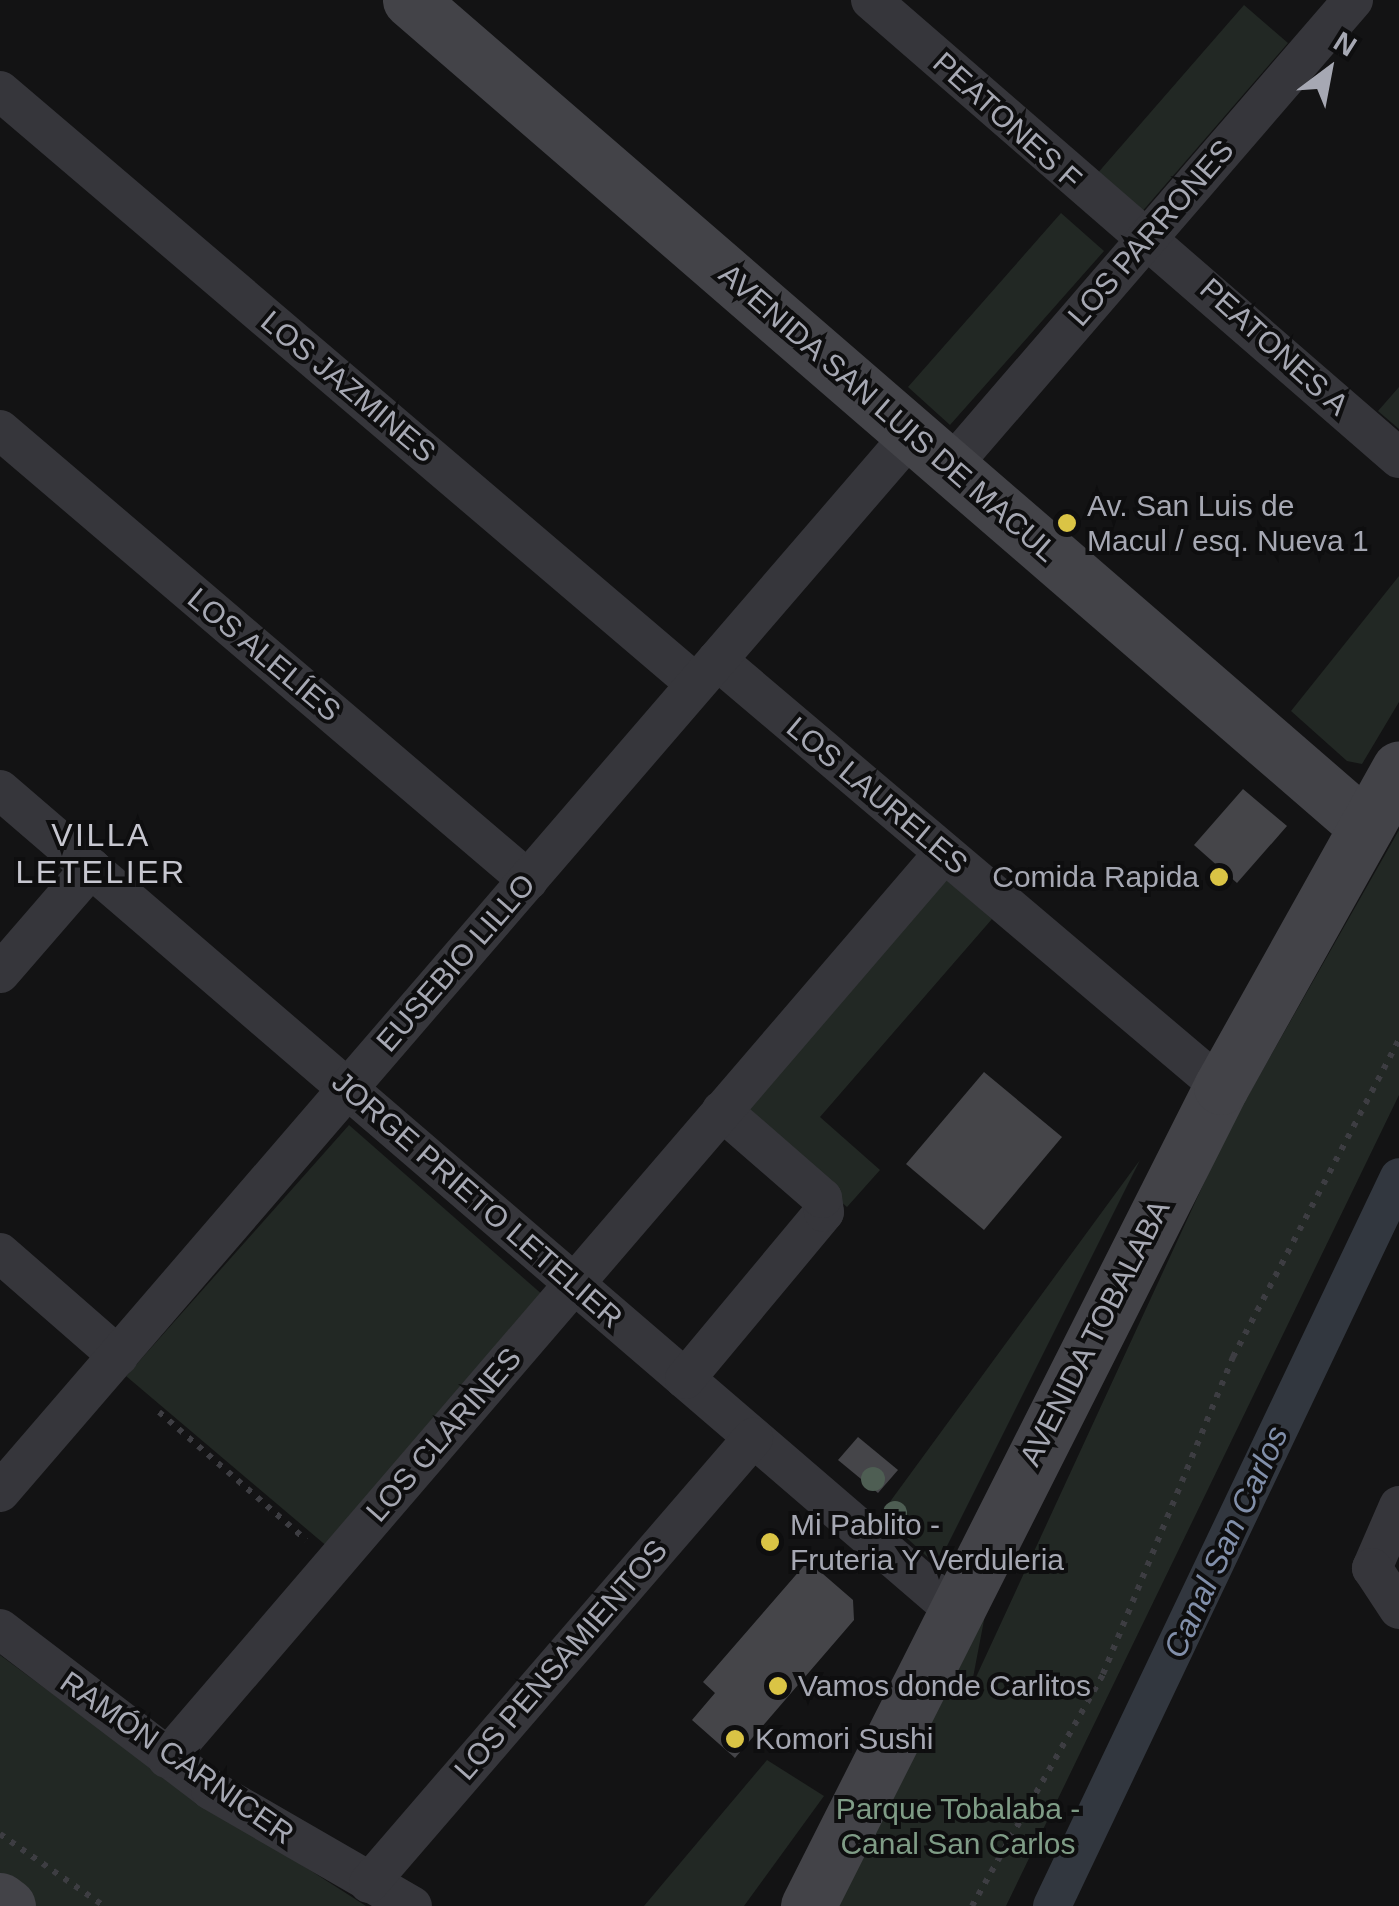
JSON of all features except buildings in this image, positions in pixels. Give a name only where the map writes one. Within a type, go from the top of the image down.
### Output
[{"type":"main road","name":"AVENIDA SAN LUIS DE MACUL","points":[[410,0],[1366,827]]},
{"type":"main road","name":"AVENIDA TOBALABA","points":[[808,1906],[1221,1087],[1399,768]]},
{"type":"main road","points":[[0,1900],[8,1906]]},
{"type":"street","name":"PEATONES F","points":[[871,0],[1146,239]]},
{"type":"street","name":"LOS PARRONES","points":[[931,450],[1146,239],[1333,7]]},
{"type":"street","name":"LOS JAZMINES","points":[[0,90],[707,672]]},
{"type":"street","name":"PEATONES A","points":[[1146,239],[1399,458]]},
{"type":"street","name":"LOS ALELÍES","points":[[0,430],[528,880]]},
{"type":"street","name":"EUSEBIO LILLO","points":[[0,1492],[707,672],[931,450]]},
{"type":"street","name":"LOS LAURELES","points":[[707,672],[944,853],[1221,1087]]},
{"type":"street","name":"JORGE PRIETO LETELIER","points":[[0,790],[954,1610]]},
{"type":"street","name":"LOS CLARINES","points":[[167,1758],[944,853]]},
{"type":"street","points":[[0,973],[91,868]]},
{"type":"street","points":[[684,1379],[824,1212],[822,1198],[722,1111]]},
{"type":"street","points":[[0,1253],[118,1356]]},
{"type":"street","name":"LOS PENSAMIENTOS","points":[[370,1883],[754,1438]]},
{"type":"street","points":[[1399,1506],[1374,1560],[1373,1578],[1399,1609]]},
{"type":"street","name":"RAMÓN CARNICER","points":[[0,1630],[167,1758],[412,1906]]},
{"type":"path","points":[[972,1906],[1103,1674],[1233,1358],[1399,1039]]},
{"type":"path","points":[[159,1412],[334,1564]]},
{"type":"path","points":[[0,1834],[104,1906]]},
{"type":"green space","points":[[1244,5],[1288,43],[1140,214],[1096,175]]},
{"type":"green space","points":[[1061,213],[1104,251],[950,425],[908,387]]},
{"type":"green space","points":[[1399,387],[1399,429],[1378,411]]},
{"type":"green space","points":[[1399,576],[1399,702],[1362,764],[1347,761],[1291,711]]},
{"type":"green space","name":"Parque Tobalaba - Canal San Carlos","points":[[1399,830],[1399,1095],[1006,1906],[828,1906],[990,1589],[971,1688],[1228,1131]]},
{"type":"green space","points":[[942,876],[992,919],[820,1117],[880,1170],[847,1207],[737,1112]]},
{"type":"green space","points":[[349,1125],[544,1296],[329,1548],[126,1376]]},
{"type":"green space","points":[[1140,1160],[937,1566],[881,1514]]},
{"type":"green space","points":[[0,1655],[166,1778],[366,1906],[36,1906],[0,1879]]},
{"type":"green space","points":[[767,1760],[824,1796],[744,1906],[644,1906]]},
{"type":"waterway","name":"Canal San Carlos","points":[[1052,1906],[1399,1177]]},
{"type":"place","name":"Av. San Luis de Macul / esq. Nueva 1","points":[[1067,523]]},
{"type":"place","name":"Comida Rapida","points":[[1219,877]]},
{"type":"place","name":"Mi Pablito - Fruteria Y Verduleria","points":[[770,1542]]},
{"type":"place","name":"Vamos donde Carlitos","points":[[778,1686]]},
{"type":"place","name":"Komori Sushi","points":[[735,1739]]},
{"type":"district","name":"VILLA LETELIER","points":[[101,854]]}]
